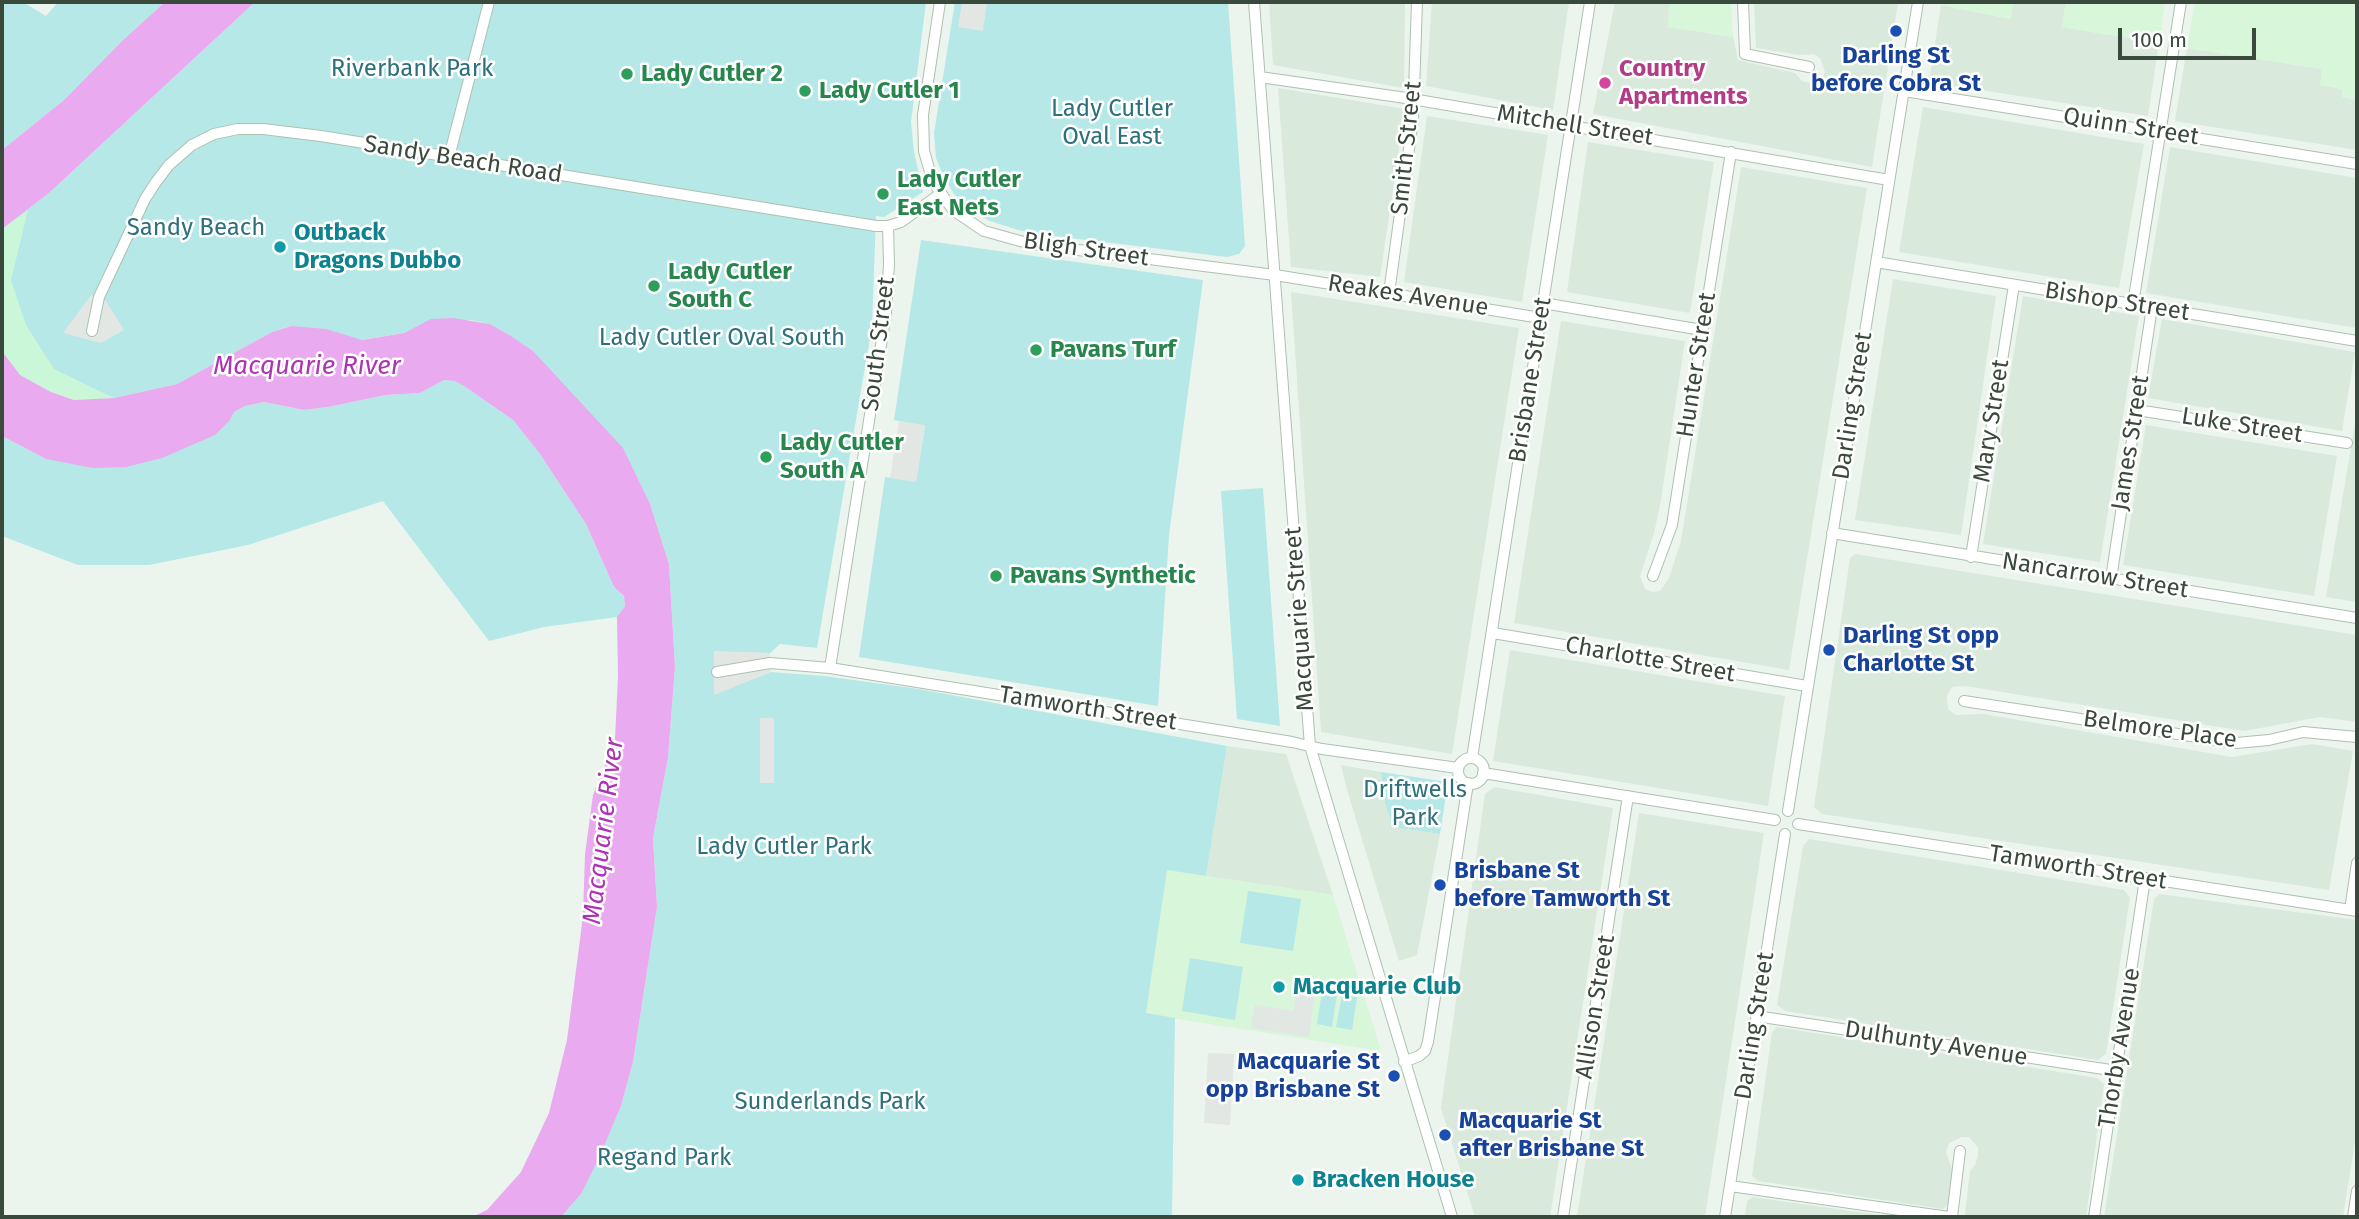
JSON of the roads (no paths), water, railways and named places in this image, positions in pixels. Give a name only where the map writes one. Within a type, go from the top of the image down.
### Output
[{"type":"street","points":[[449,157],[489,2]]},
{"type":"street","name":"Bligh Street","points":[[940,2],[925,97],[923,133],[928,168],[940,194],[966,221],[984,231],[1031,244],[1275,275]]},
{"type":"street","name":"Macquarie Street","points":[[1254,2],[1310,746],[1452,1217]]},
{"type":"street","name":"Smith Street","points":[[1389,293],[1414,99],[1417,2]]},
{"type":"street","name":"Brisbane Street","points":[[1472,758],[1590,2]]},
{"type":"street","points":[[1743,2],[1745,54],[1809,67]]},
{"type":"street","name":"Darling Street","points":[[1788,811],[1918,2]]},
{"type":"street","points":[[2133,304],[2181,2]]},
{"type":"street","name":"Mitchell Street","points":[[1260,77],[1414,99],[1889,180]]},
{"type":"street","name":"Quinn Street","points":[[1904,91],[2357,163]]},
{"type":"street","name":"Sandy Beach Road","points":[[92,331],[99,297],[145,199],[169,165],[192,145],[238,129],[263,129],[849,223],[888,226]]},
{"type":"street","name":"Hunter Street","points":[[1653,576],[1672,525],[1731,152]]},
{"type":"street","points":[[888,226],[913,215],[940,194]]},
{"type":"street","name":"South Street","points":[[830,668],[886,313],[888,226]]},
{"type":"street","name":"Bishop Street","points":[[1876,262],[2357,341]]},
{"type":"street","name":"Reakes Avenue","points":[[1275,275],[1541,318]]},
{"type":"street","name":"Mary Street","points":[[1971,556],[2014,285]]},
{"type":"street","points":[[1543,303],[1702,330]]},
{"type":"street","name":"James Street","points":[[2110,579],[2152,307]]},
{"type":"street","name":"Luke Street","points":[[2137,410],[2347,443]]},
{"type":"street","name":"Nancarrow Street","points":[[1832,533],[2357,618]]},
{"type":"street","name":"Charlotte Street","points":[[1493,634],[1807,686]]},
{"type":"street","name":"Tamworth Street","points":[[717,671],[770,663],[830,668],[1458,768]]},
{"type":"street","name":"Belmore Place","points":[[1964,701],[2236,743],[2269,740],[2303,732],[2357,737]]},
{"type":"street","points":[[1472,758],[1482,765],[1483,773],[1480,780],[1468,783],[1461,779],[1458,768],[1462,762],[1472,758]]},
{"type":"street","points":[[1483,773],[1775,820]]},
{"type":"street","points":[[1404,1062],[1425,1051],[1428,1042],[1468,783]]},
{"type":"street","name":"Allison Street","points":[[1563,1217],[1628,796]]},
{"type":"street","points":[[1788,811],[1795,814],[1798,824],[1795,831],[1785,835],[1776,828],[1775,820],[1778,814],[1788,811]]},
{"type":"street","name":"Tamworth Street","points":[[1798,824],[2354,911]]},
{"type":"street","name":"Darling Street","points":[[1725,1217],[1785,835]]},
{"type":"street","points":[[2354,911],[2357,863]]},
{"type":"street","name":"Thorby Avenue","points":[[2094,1217],[2145,879]]},
{"type":"street","name":"Dulhunty Avenue","points":[[1756,1016],[2117,1072]]},
{"type":"street","points":[[1730,1186],[1950,1217],[1960,1151]]},
{"type":"street","points":[[2353,1217],[2357,1191]]},
{"type":"water","points":[[165,2],[255,2],[49,193],[2,229],[2,150],[64,100]]},
{"type":"water","name":"Macquarie River","points":[[453,318],[490,324],[533,351],[623,448],[650,504],[669,564],[675,667],[668,758],[653,838],[657,907],[633,1062],[621,1106],[598,1160],[581,1194],[561,1217],[472,1217],[487,1210],[521,1172],[549,1113],[567,1040],[583,916],[585,854],[593,795],[615,739],[617,617],[625,606],[624,596],[614,587],[586,524],[540,454],[513,420],[464,386],[455,381],[444,380],[420,393],[386,395],[328,407],[304,410],[264,402],[245,406],[234,412],[215,435],[162,458],[126,467],[93,468],[46,459],[2,436],[2,351],[20,375],[51,392],[74,400],[114,398],[177,384],[272,332],[291,326],[326,329],[362,340],[404,333],[431,319]]},
{"type":"place","name":"Darling St before Cobra St","points":[[1896,31]]},
{"type":"place","name":"Lady Cutler 2","points":[[627,74]]},
{"type":"place","name":"Country Apartments","points":[[1605,83]]},
{"type":"place","name":"Lady Cutler 1","points":[[805,91]]},
{"type":"place","name":"Lady Cutler East Nets","points":[[883,194]]},
{"type":"place","name":"Outback Dragons Dubbo","points":[[280,247]]},
{"type":"place","name":"Lady Cutler South C","points":[[654,286]]},
{"type":"place","name":"Pavans Turf","points":[[1036,350]]},
{"type":"place","name":"Lady Cutler South A","points":[[766,457]]},
{"type":"place","name":"Pavans Synthetic","points":[[996,576]]},
{"type":"place","name":"Darling St opp Charlotte St","points":[[1829,650]]},
{"type":"place","name":"Brisbane St before Tamworth St","points":[[1440,885]]},
{"type":"place","name":"Macquarie Club","points":[[1279,987]]},
{"type":"place","name":"Macquarie St opp Brisbane St","points":[[1394,1076]]},
{"type":"place","name":"Macquarie St after Brisbane St","points":[[1445,1135]]},
{"type":"place","name":"Bracken House","points":[[1298,1180]]},
{"type":"park label","name":"Riverbank Park","points":[[412,69]]},
{"type":"park label","name":"Lady Cutler Oval East","points":[[1112,123]]},
{"type":"park label","name":"Sandy Beach","points":[[196,228]]},
{"type":"park label","name":"Lady Cutler Oval South","points":[[722,338]]},
{"type":"park label","name":"Driftwells Park","points":[[1415,804]]},
{"type":"park label","name":"Lady Cutler Park","points":[[784,847]]},
{"type":"park label","name":"Sunderlands Park","points":[[830,1102]]},
{"type":"park label","name":"Regand Park","points":[[664,1158]]}]
